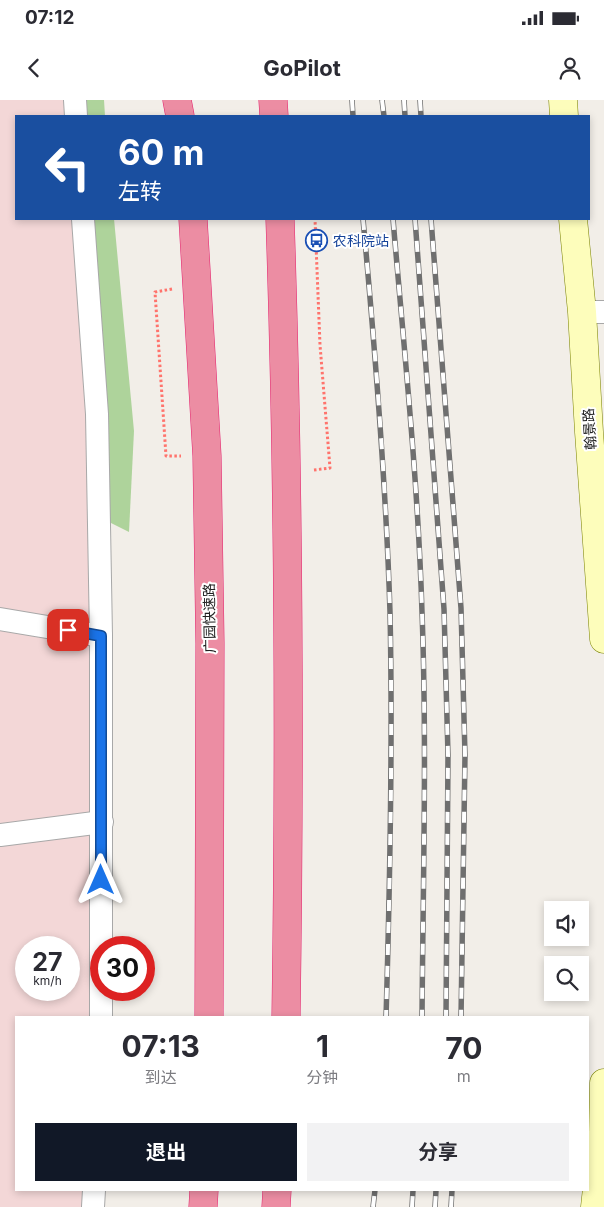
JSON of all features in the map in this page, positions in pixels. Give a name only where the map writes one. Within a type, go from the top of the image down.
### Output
[{"type":"highway","points":[[177,100],[180,115]]},
{"type":"highway","points":[[185,100],[186,115]]},
{"type":"highway","points":[[273,100],[274,115]]},
{"type":"highway","name":"广园快速路","points":[[193,220],[207,466],[210,653],[209,1016]]},
{"type":"highway","points":[[280,220],[288,482],[289,814],[286,1016]]},
{"type":"highway","points":[[203,1207],[204,1191]]},
{"type":"highway","points":[[276,1207],[277,1191]]},
{"type":"street","points":[[75,100],[76,115]]},
{"type":"street","points":[[563,100],[564,115]]},
{"type":"street","points":[[83,220],[97,414],[101,636],[101,1016]]},
{"type":"street","name":"翰景路","points":[[573,220],[593,312],[589,432],[604,640]]},
{"type":"street","points":[[0,619],[101,636]]},
{"type":"street","points":[[0,835],[102,822]]},
{"type":"street","points":[[595,1207],[603,1133],[604,1083]]},
{"type":"street","points":[[93,1207],[94,1191]]},
{"type":"path","points":[[315,220],[320,345],[330,468]]},
{"type":"path","points":[[155,292],[166,456]]},
{"type":"shaded area","points":[[0,100],[75,100],[76,115],[15,115],[15,220],[83,220],[99,936],[90,936],[90,1001],[101,1001],[101,1016],[15,1016],[15,1191],[91,1191],[90,1207],[0,1207]]},
{"type":"green space","points":[[74,100],[104,100],[105,115],[75,115]]},
{"type":"green space","points":[[81,220],[114,220],[134,431],[129,532],[99,517]]},
{"type":"railway","points":[[352,100],[353,115]]},
{"type":"railway","points":[[382,100],[384,115]]},
{"type":"railway","points":[[404,100],[405,115]]},
{"type":"railway","points":[[420,100],[421,115]]},
{"type":"railway","points":[[363,220],[380,415],[390,612],[391,815],[386,1016]]},
{"type":"railway","points":[[393,220],[414,464],[422,612],[424,764],[422,1016]]},
{"type":"railway","points":[[415,220],[444,609],[448,755],[446,1016]]},
{"type":"railway","points":[[431,220],[461,608],[465,755],[461,1016]]},
{"type":"railway","points":[[373,1207],[375,1191]]},
{"type":"railway","points":[[412,1207],[413,1191]]},
{"type":"railway","points":[[435,1207],[436,1191]]},
{"type":"railway","points":[[451,1207],[452,1191]]},
{"type":"place","name":"农科院站","points":[[317,240]]},
{"type":"route","points":[[68,630],[101,636],[101,880]]}]
